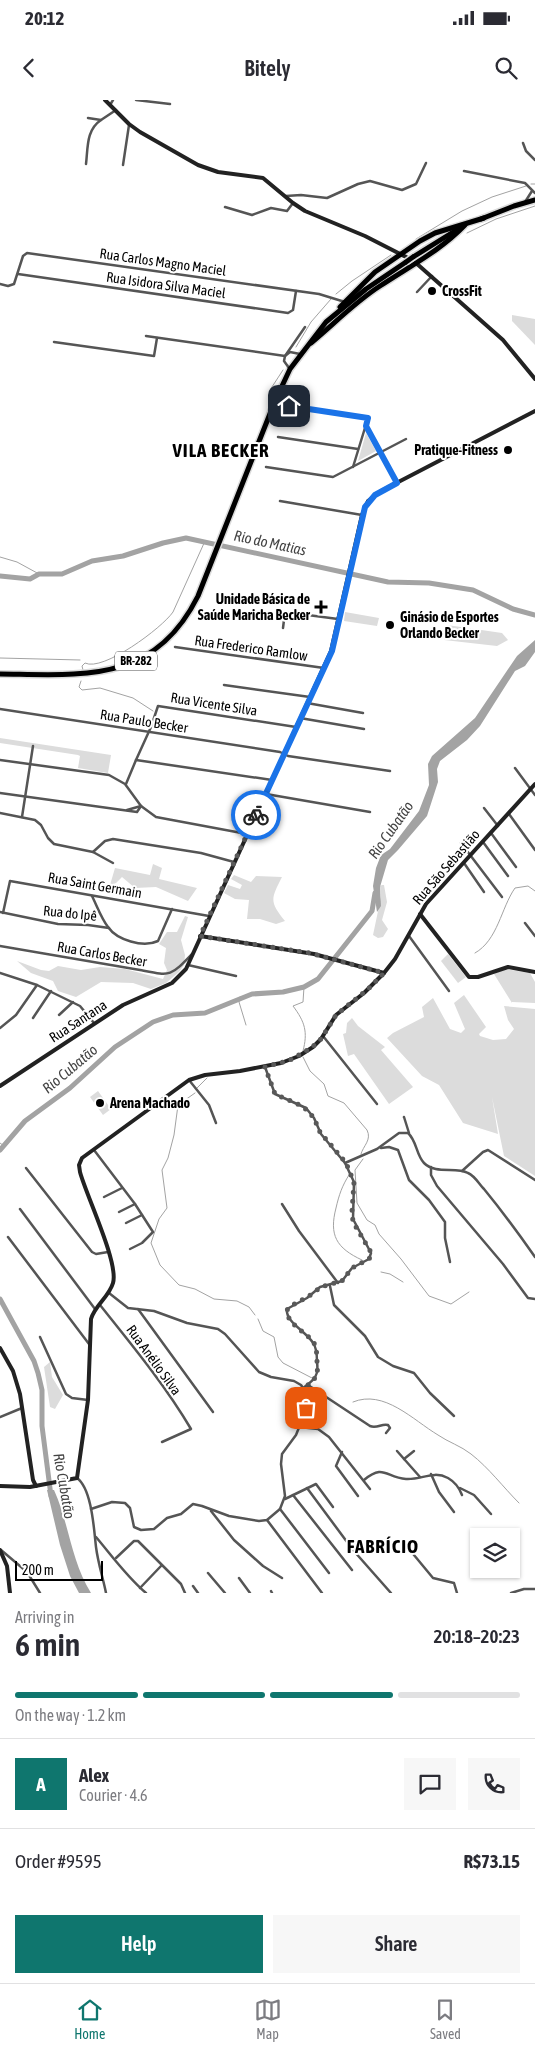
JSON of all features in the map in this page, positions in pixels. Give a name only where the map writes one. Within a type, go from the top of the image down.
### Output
[{"type":"highway","name":"BR-282","points":[[0,674],[93,674],[114,669],[142,658],[168,639],[185,619],[198,596],[275,401],[290,369],[326,322],[366,289],[413,257],[466,226],[525,202],[535,200]]},
{"type":"highway","points":[[326,322],[375,272],[401,254],[435,233],[484,218]]},
{"type":"highway","points":[[301,353],[357,303],[444,246],[466,226]]},
{"type":"main road","points":[[105,100],[129,124],[140,132],[198,165],[218,172],[264,178],[292,203],[305,211],[401,254],[416,263],[503,340],[535,379]]},
{"type":"main road","points":[[188,965],[334,643],[362,515],[372,498],[535,411]]},
{"type":"main road","name":"Rua São Sebastião","points":[[189,1080],[205,1075],[287,1062],[311,1048],[323,1036],[336,1015],[368,989],[384,973],[395,958],[420,914],[535,784]]},
{"type":"main road","points":[[420,914],[458,965],[471,977],[478,977],[508,967],[535,972]]},
{"type":"main road","points":[[200,936],[319,955],[384,973]]},
{"type":"main road","name":"Rua Santana","points":[[0,1086],[123,1005],[172,983],[183,974],[188,965]]},
{"type":"main road","points":[[0,1486],[30,1487],[77,1478],[88,1400],[91,1319],[99,1303],[109,1292],[114,1275],[79,1167],[82,1158],[93,1148],[149,1111],[189,1080]]},
{"type":"main road","points":[[0,1348],[13,1371],[20,1394],[33,1480],[37,1486]]},
{"type":"main road","points":[[30,1487],[33,1480]]},
{"type":"main road","points":[[0,1549],[7,1566],[10,1593]]},
{"type":"street","points":[[110,105],[113,100]]},
{"type":"street","points":[[136,100],[170,104]]},
{"type":"street","points":[[86,164],[90,132],[101,120],[116,110]]},
{"type":"street","points":[[88,118],[101,120]]},
{"type":"street","points":[[123,165],[129,124]]},
{"type":"street","points":[[523,143],[526,151],[535,160]]},
{"type":"street","points":[[284,196],[301,195],[327,198],[358,184],[370,181],[402,190],[416,184],[426,163]]},
{"type":"street","points":[[464,171],[525,183],[535,193]]},
{"type":"street","points":[[525,202],[532,191]]},
{"type":"street","points":[[225,207],[252,215],[271,208],[287,211],[292,203]]},
{"type":"street","name":"Rua Carlos Magno Maciel","points":[[0,284],[12,286],[23,256],[27,254],[296,291],[329,296],[345,302]]},
{"type":"street","name":"Rua Isidora Silva Maciel","points":[[17,274],[288,313],[293,310],[296,291]]},
{"type":"street","points":[[417,292],[432,276]]},
{"type":"street","points":[[290,369],[284,361],[285,356],[305,326]]},
{"type":"street","points":[[146,336],[285,356],[290,352],[301,353]]},
{"type":"street","points":[[54,342],[154,356],[157,338]]},
{"type":"street","points":[[289,406],[368,418],[353,466]]},
{"type":"street","points":[[366,426],[397,483]]},
{"type":"street","points":[[278,437],[359,449]]},
{"type":"street","points":[[266,467],[333,477],[406,439]]},
{"type":"street","points":[[280,501],[362,515]]},
{"type":"street","points":[[283,628],[286,612],[340,619]]},
{"type":"street","name":"Rua Frederico Ramlow","points":[[175,647],[324,668]]},
{"type":"street","points":[[224,685],[310,697]]},
{"type":"street","points":[[307,703],[362,713]]},
{"type":"street","name":"Rua Vicente Silva","points":[[126,784],[158,706],[296,727]]},
{"type":"street","name":"Rua Paulo Becker","points":[[0,709],[149,731],[390,771]]},
{"type":"street","points":[[300,718],[364,729]]},
{"type":"street","points":[[22,817],[33,746]]},
{"type":"street","points":[[0,760],[104,774],[126,784],[141,806],[148,812],[165,820],[247,834]]},
{"type":"street","points":[[136,760],[272,780]]},
{"type":"street","points":[[515,768],[535,795]]},
{"type":"street","points":[[0,793],[144,814],[148,812]]},
{"type":"street","points":[[266,794],[370,812]]},
{"type":"street","points":[[131,809],[136,800]]},
{"type":"street","points":[[126,810],[141,806]]},
{"type":"street","points":[[137,812],[141,806]]},
{"type":"street","points":[[484,808],[498,826]]},
{"type":"street","points":[[0,813],[22,817],[39,823],[54,844],[93,852],[113,863]]},
{"type":"street","points":[[509,814],[535,850]]},
{"type":"street","points":[[491,833],[516,868]]},
{"type":"street","points":[[93,852],[105,841],[113,839],[201,853],[234,862]]},
{"type":"street","points":[[483,842],[508,876]]},
{"type":"street","points":[[461,843],[502,897]]},
{"type":"street","points":[[464,863],[484,892]]},
{"type":"street","name":"Rua Saint Germain","points":[[2,912],[10,881],[209,916]]},
{"type":"street","points":[[92,896],[108,928],[130,942],[155,943],[160,937],[172,909]]},
{"type":"street","name":"Rua do Ipê","points":[[2,912],[58,924],[108,928]]},
{"type":"street","points":[[525,923],[535,936]]},
{"type":"street","points":[[408,935],[450,991]]},
{"type":"street","name":"Rua Carlos Becker","points":[[0,946],[162,975],[175,971],[193,952]]},
{"type":"street","points":[[188,965],[236,976]]},
{"type":"street","points":[[0,973],[37,985],[73,1002],[85,1010],[94,1023]]},
{"type":"street","points":[[0,1032],[1,1027],[17,1013],[37,985]]},
{"type":"street","points":[[33,1018],[50,991]]},
{"type":"street","points":[[58,1015],[73,1002]]},
{"type":"street","points":[[323,1036],[377,1104]]},
{"type":"street","points":[[265,1067],[275,1094],[307,1110],[314,1118],[320,1132],[346,1163],[354,1182],[353,1222],[372,1254],[369,1259],[352,1268],[338,1283],[320,1287],[286,1311],[288,1317],[311,1340],[316,1349],[318,1374],[304,1388]]},
{"type":"street","points":[[189,1080],[209,1104],[216,1123]]},
{"type":"street","points":[[404,1117],[422,1161],[431,1168],[462,1171],[473,1176],[506,1216],[535,1257]]},
{"type":"street","points":[[346,1163],[377,1149],[399,1133],[410,1134]]},
{"type":"street","points":[[377,1149],[387,1147],[398,1150],[409,1180],[429,1200],[445,1222],[445,1238],[450,1262]]},
{"type":"street","points":[[93,1148],[135,1204],[152,1233],[142,1244],[130,1249]]},
{"type":"street","points":[[462,1171],[483,1152],[488,1150],[535,1180]]},
{"type":"street","points":[[26,1168],[92,1252],[96,1254],[108,1252]]},
{"type":"street","points":[[431,1168],[431,1175],[437,1186],[503,1264],[528,1298],[535,1299]]},
{"type":"street","points":[[104,1197],[122,1188]]},
{"type":"street","points":[[119,1212],[135,1204]]},
{"type":"street","points":[[282,1204],[294,1224],[338,1283]]},
{"type":"street","points":[[20,1209],[95,1309]]},
{"type":"street","points":[[126,1223],[142,1215]]},
{"type":"street","points":[[8,1237],[90,1344]]},
{"type":"street","points":[[330,1286],[335,1306],[362,1334],[378,1356],[393,1366],[414,1373],[430,1393],[454,1416]]},
{"type":"street","points":[[91,1510],[112,1502],[123,1502],[130,1508],[134,1526],[141,1530],[154,1529],[167,1518],[181,1514],[193,1504],[229,1516],[259,1521],[267,1520],[280,1509],[285,1499],[282,1457],[284,1450],[294,1438],[306,1408],[304,1388],[294,1381],[271,1377],[258,1372],[218,1328],[193,1325],[158,1312],[125,1306],[109,1292]]},
{"type":"street","name":"Rua Anélio Silva","points":[[99,1303],[139,1354],[192,1429],[162,1442]]},
{"type":"street","points":[[138,1309],[213,1412]]},
{"type":"street","points":[[40,1337],[66,1394],[72,1398],[88,1400]]},
{"type":"street","points":[[308,1385],[370,1426],[376,1427],[384,1424],[388,1426],[390,1428],[386,1433]]},
{"type":"street","points":[[0,1417],[22,1408]]},
{"type":"street","points":[[299,1427],[321,1431],[342,1452],[370,1488]]},
{"type":"street","points":[[397,1451],[420,1477]]},
{"type":"street","points":[[342,1452],[336,1466],[358,1496]]},
{"type":"street","points":[[404,1459],[414,1452]]},
{"type":"street","points":[[364,1480],[374,1472],[380,1471],[404,1479],[431,1474],[443,1475],[454,1481],[462,1495]]},
{"type":"street","points":[[431,1474],[439,1492],[454,1512]]},
{"type":"street","points":[[77,1478],[82,1482],[91,1510],[96,1537],[96,1549],[106,1593]]},
{"type":"street","points":[[285,1499],[316,1484],[332,1507]]},
{"type":"street","points":[[459,1487],[474,1495],[492,1514]]},
{"type":"street","points":[[307,1488],[353,1550],[391,1593]]},
{"type":"street","points":[[293,1495],[352,1570]]},
{"type":"street","points":[[210,1509],[234,1540],[263,1566],[282,1578]]},
{"type":"street","points":[[280,1509],[329,1573]]},
{"type":"street","points":[[267,1520],[322,1593]]},
{"type":"street","points":[[96,1537],[146,1593]]},
{"type":"street","points":[[116,1558],[137,1540],[181,1584],[185,1593]]},
{"type":"street","points":[[0,1549],[25,1570],[40,1593]]},
{"type":"street","points":[[409,1549],[433,1578],[455,1584],[457,1593]]},
{"type":"street","points":[[140,1588],[161,1566]]},
{"type":"street","points":[[208,1573],[225,1593]]},
{"type":"street","points":[[239,1578],[250,1593]]},
{"type":"street","points":[[192,1586],[198,1593]]},
{"type":"street","points":[[512,1593],[524,1589],[535,1589]]},
{"type":"shaded area","points":[[512,315],[535,319],[535,345],[512,321]]},
{"type":"shaded area","points":[[366,433],[376,451],[358,461]]},
{"type":"shaded area","points":[[345,612],[379,618],[377,626],[344,621]]},
{"type":"shaded area","points":[[447,625],[502,633],[508,640],[497,646],[444,640]]},
{"type":"shaded area","points":[[535,640],[535,652],[525,666],[515,671],[480,726],[467,740],[440,761],[437,769],[438,782],[427,816],[388,860],[380,887],[381,906],[377,912],[373,886],[376,868],[381,855],[390,849],[419,811],[429,785],[428,764],[432,756],[475,718],[517,656]]},
{"type":"shaded area","points":[[0,738],[111,755],[108,773],[78,768],[80,756],[78,755],[0,743]]},
{"type":"shaded area","points":[[153,864],[162,868],[159,879],[197,888],[188,901],[156,887],[135,888],[122,877],[116,883],[110,885],[115,868],[150,875]]},
{"type":"shaded area","points":[[234,875],[251,882],[256,876],[282,877],[273,900],[276,909],[285,921],[276,924],[260,919],[247,919],[249,900],[235,899],[224,893],[228,885],[240,889],[242,885],[231,879]]},
{"type":"shaded area","points":[[384,885],[387,902],[382,920],[388,929],[383,937],[378,938],[373,935],[381,897],[380,886]]},
{"type":"shaded area","points":[[185,916],[188,917],[181,940],[185,955],[184,965],[166,983],[151,989],[133,983],[101,982],[76,997],[58,991],[53,981],[31,973],[17,961],[49,971],[58,966],[81,970],[100,967],[125,969],[163,979],[167,970],[164,963],[166,948],[159,944],[167,932],[177,932]]},
{"type":"shaded area","points":[[448,954],[466,977],[458,983],[441,961]]},
{"type":"shaded area","points":[[505,969],[530,973],[535,982],[535,1003],[512,1003],[494,974]]},
{"type":"shaded area","points":[[464,995],[486,1027],[479,1034],[480,1036],[493,1040],[506,1039],[514,1029],[508,1020],[504,1006],[535,1009],[535,1176],[504,1156],[492,1097],[498,1134],[463,1123],[439,1085],[422,1076],[387,1038],[424,1017],[422,1007],[433,998],[450,1029],[461,1033],[465,1029],[454,1003]]},
{"type":"shaded area","points":[[352,1018],[358,1026],[385,1047],[381,1050],[413,1087],[389,1104],[354,1054],[348,1056],[343,1034],[346,1033],[347,1023]]},
{"type":"shaded area","name":"Arena Machado","points":[[98,1091],[111,1109],[103,1115],[90,1097]]},
{"type":"shaded area","points":[[50,1362],[52,1377],[63,1395],[55,1409],[50,1407],[44,1367]]},
{"type":"shaded area","points":[[47,1490],[54,1490],[74,1555],[91,1593],[79,1593],[70,1576],[60,1545]]},
{"type":"waterway","points":[[416,239],[462,211],[492,197],[526,186]]},
{"type":"waterway","points":[[467,233],[496,219],[535,206]]},
{"type":"waterway","points":[[336,294],[391,255]]},
{"type":"waterway","points":[[296,347],[311,322],[331,299]]},
{"type":"waterway","points":[[270,390],[283,370]]},
{"type":"waterway","name":"Rio do Matias","points":[[0,576],[30,579],[39,574],[62,574],[92,561],[123,556],[163,543],[186,538],[388,582],[429,583],[473,590],[513,609],[535,615]]},
{"type":"waterway","points":[[83,670],[82,666],[85,663],[93,664],[105,661],[132,647],[167,619],[173,612],[205,541]]},
{"type":"waterway","points":[[0,557],[17,562],[39,574]]},
{"type":"waterway","points":[[0,658],[80,660]]},
{"type":"waterway","points":[[81,681],[79,687],[82,690],[100,688],[133,698],[153,711]]},
{"type":"waterway","points":[[475,953],[483,947],[494,932],[515,888],[528,886],[535,891]]},
{"type":"waterway","name":"Rio Cubatão","points":[[0,1150],[25,1121],[70,1088],[115,1047],[153,1022],[173,1015],[205,1013],[252,994],[283,992],[304,987],[318,979],[372,911],[375,893]]},
{"type":"waterway","points":[[303,1051],[304,1027],[293,1006],[303,1002],[304,987]]},
{"type":"waterway","points":[[240,997],[239,1002],[246,1025]]},
{"type":"waterway","points":[[303,1057],[310,1071],[324,1084],[328,1096],[344,1103],[367,1130],[368,1140],[361,1154]]},
{"type":"waterway","points":[[197,1088],[207,1078]]},
{"type":"waterway","points":[[195,1093],[178,1105],[174,1135],[168,1158],[162,1170],[167,1208],[159,1219],[151,1243],[160,1265],[179,1285],[195,1289],[214,1299],[237,1301],[249,1307],[255,1315]]},
{"type":"waterway","name":"Rio Cubatão","points":[[0,1143],[4,1146]]},
{"type":"waterway","points":[[363,1159],[355,1170],[357,1203],[367,1220],[375,1225],[379,1234],[429,1296],[451,1304],[469,1292]]},
{"type":"waterway","points":[[349,1175],[337,1203],[333,1226],[334,1233],[346,1251],[362,1260]]},
{"type":"waterway","points":[[381,1272],[390,1274],[403,1282]]},
{"type":"waterway","name":"Rio Cubatão","points":[[0,1299],[34,1361],[38,1373],[42,1390],[42,1426],[51,1496]]},
{"type":"waterway","points":[[258,1319],[263,1331],[274,1337],[278,1357],[283,1363],[312,1378]]},
{"type":"waterway","points":[[353,1402],[365,1399],[376,1400],[398,1408],[478,1459],[519,1503]]},
{"type":"way so far","points":[[256,815],[200,936],[310,953],[384,973],[368,989],[336,1015],[321,1039],[311,1048],[290,1060],[265,1067],[275,1094],[307,1110],[314,1118],[320,1132],[346,1163],[354,1182],[353,1222],[372,1254],[369,1259],[352,1268],[342,1281],[334,1285],[321,1287],[287,1310],[286,1314],[288,1317],[311,1340],[316,1349],[318,1374],[304,1388],[306,1408]]},
{"type":"place","name":"CrossFit","points":[[432,291]]},
{"type":"place","name":"Pratique-Fitness","points":[[508,450]]},
{"type":"place","name":"Unidade Básica de Saúde Maricha Becker","points":[[321,607]]},
{"type":"place","name":"Ginásio de Esportes Orlando Becker","points":[[390,625]]},
{"type":"place","name":"Arena Machado","points":[[100,1103]]},
{"type":"district","name":"VILA BECKER","points":[[221,450]]},
{"type":"district","name":"FABRÍCIO","points":[[383,1546]]},
{"type":"route","points":[[256,815],[332,651],[365,507],[368,501],[375,495],[397,483],[366,426],[368,418],[289,406]]}]
